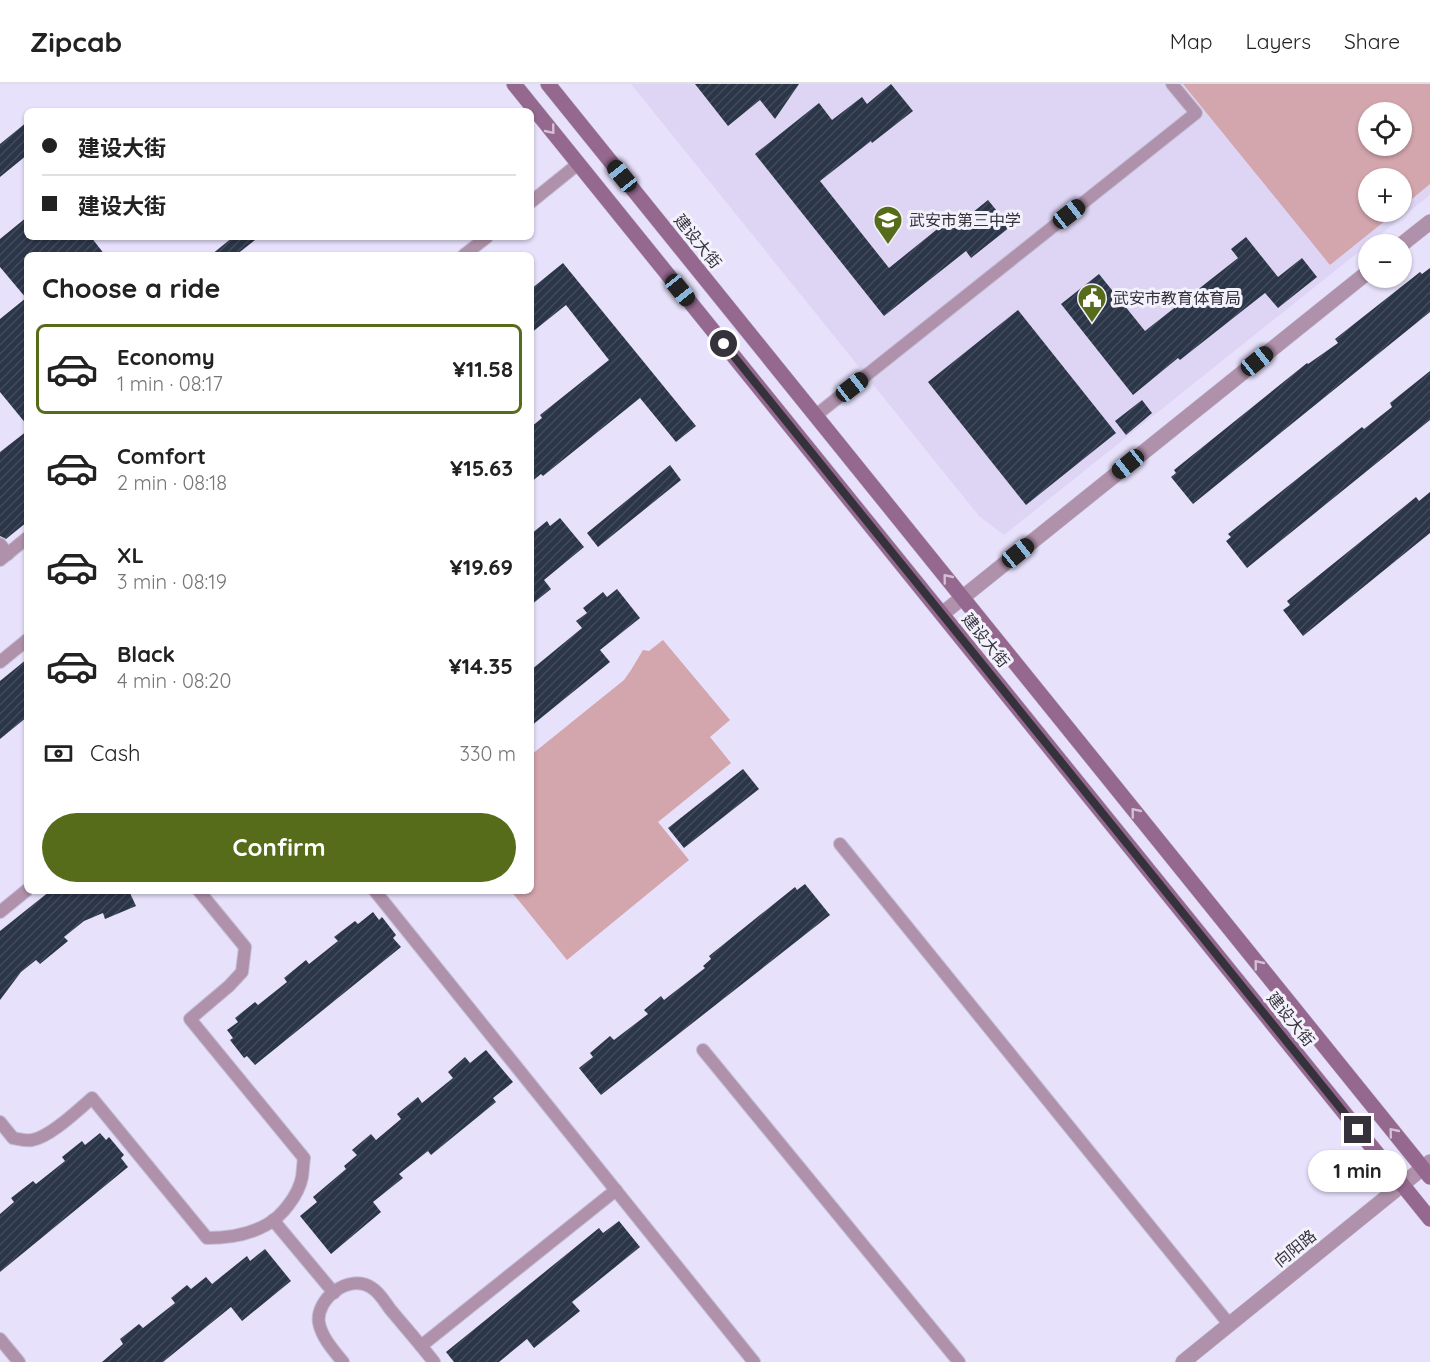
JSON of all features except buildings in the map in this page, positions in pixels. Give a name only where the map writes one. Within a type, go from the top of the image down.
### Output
[{"type":"main road","name":"建设大街","points":[[514,84],[533,108]]},
{"type":"main road","name":"建设大街","points":[[548,84],[1428,1169]]},
{"type":"main road","name":"建设大街","points":[[534,109],[1430,1219]]},
{"type":"street","points":[[1412,236],[1430,222]]},
{"type":"street","points":[[942,614],[1358,280]]},
{"type":"street","name":"向阳路","points":[[1183,1362],[1402,1185],[1428,1169]]},
{"type":"lane","points":[[815,416],[1196,113],[1172,84]]},
{"type":"lane","points":[[534,200],[578,164]]},
{"type":"lane","points":[[468,252],[483,240]]},
{"type":"lane","points":[[3,553],[24,540]]},
{"type":"lane","points":[[0,662],[24,642]]},
{"type":"lane","points":[[840,844],[1229,1324]]},
{"type":"lane","points":[[0,912],[24,892]]},
{"type":"lane","points":[[0,1122],[13,1138],[31,1140],[58,1126],[92,1098],[207,1238],[228,1238],[267,1225],[287,1206],[295,1196],[302,1179],[304,1158],[190,1019],[242,972],[245,947],[201,894]]},
{"type":"lane","points":[[377,894],[754,1362]]},
{"type":"lane","points":[[703,1050],[959,1362]]},
{"type":"lane","points":[[421,1346],[616,1190]]},
{"type":"lane","points":[[273,1220],[334,1293]]},
{"type":"lane","points":[[343,1362],[327,1342],[319,1324],[319,1310],[327,1298],[350,1283],[357,1282],[373,1288],[434,1362]]},
{"type":"lane","points":[[0,1339],[19,1362]]},
{"type":"shaded area","points":[[631,84],[1430,84],[1430,195],[1412,209],[1412,168],[1358,168],[1358,222],[1396,222],[1381,234],[1358,234],[1358,252],[1004,535],[979,516]]},
{"type":"shaded area","points":[[1183,84],[1430,84],[1430,184],[1412,199],[1412,168],[1358,168],[1358,222],[1384,222],[1369,234],[1358,234],[1358,243],[1330,265]]},
{"type":"shaded area","points":[[663,640],[730,720],[710,737],[731,763],[658,822],[689,860],[567,960],[513,894],[534,894],[534,753],[624,680],[643,650],[649,651]]},
{"type":"place","name":"武安市第三中学","points":[[888,246]]},
{"type":"place","name":"武安市教育体育局","points":[[1092,324]]},
{"type":"route","points":[[724,344],[1358,1130]]}]
